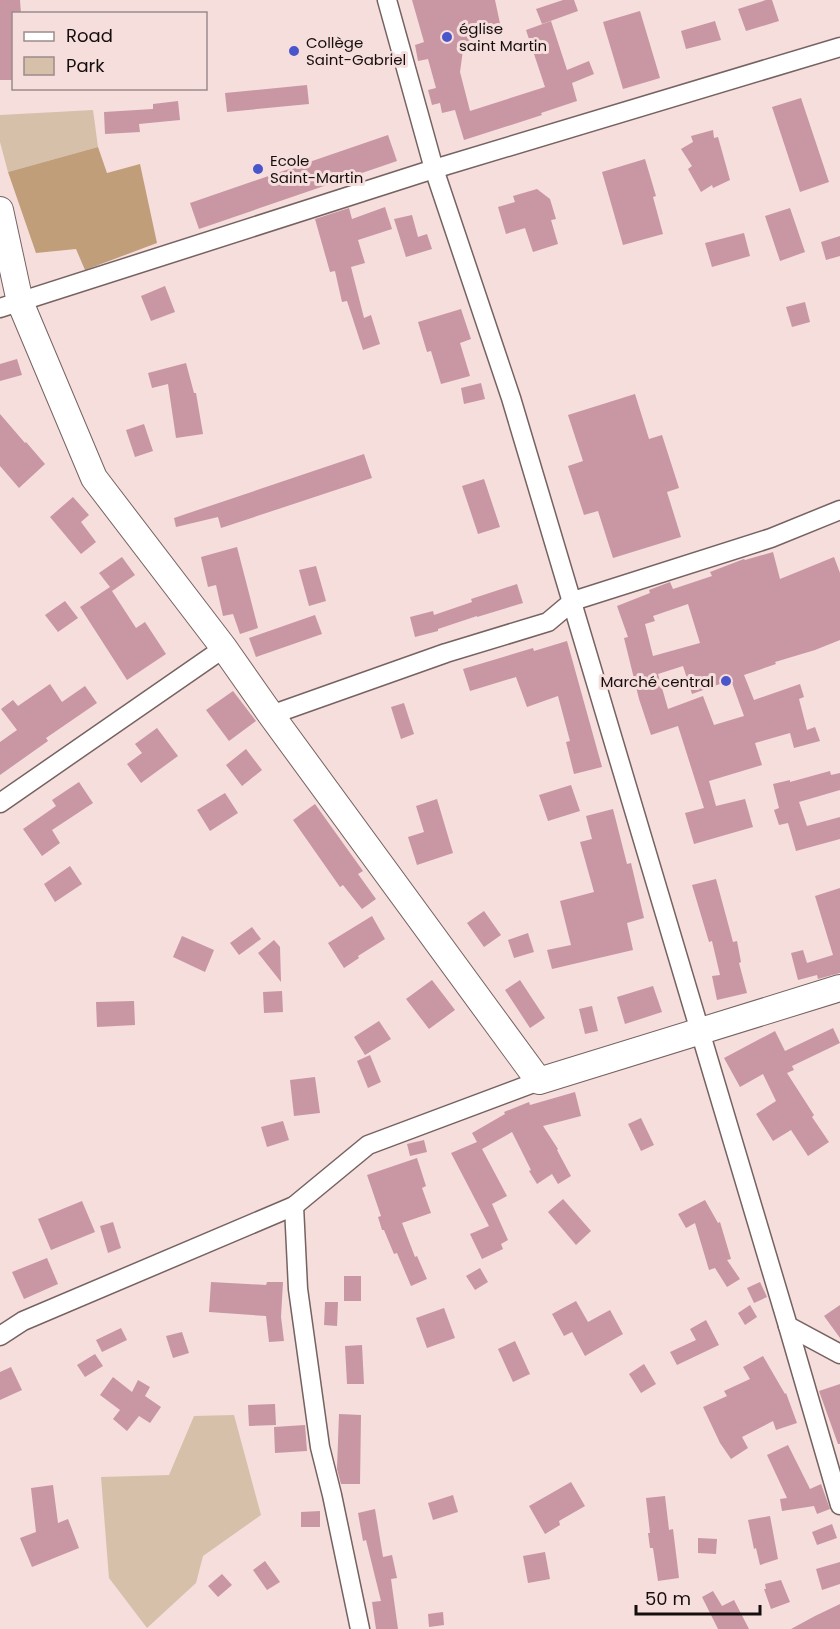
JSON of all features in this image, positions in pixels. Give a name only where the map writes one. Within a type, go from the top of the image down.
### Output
[{"type":"street","points":[[387,0],[434,169],[511,398],[573,601],[840,1505]]},
{"type":"street","points":[[10,305],[434,169],[840,47]]},
{"type":"street","points":[[0,210],[10,305],[94,478],[224,648],[539,1081]]},
{"type":"street","points":[[271,715],[446,653],[548,622],[573,601],[771,538],[840,510]]},
{"type":"street","points":[[0,803],[224,648]]},
{"type":"street","points":[[0,1336],[23,1321],[294,1206],[368,1145],[539,1081],[840,988]]},
{"type":"street","points":[[294,1206],[298,1289],[320,1447],[333,1495],[360,1629]]},
{"type":"street","points":[[788,1326],[840,1354]]},
{"type":"green space","points":[[93,110],[98,147],[8,172],[0,142],[0,115]]},
{"type":"green space","points":[[234,1415],[261,1515],[203,1556],[196,1583],[147,1628],[109,1578],[101,1477],[169,1475],[194,1416]]},
{"type":"shaded area","points":[[98,147],[107,173],[140,164],[157,243],[85,270],[76,249],[36,253],[8,172]]},
{"type":"building","points":[[0,0],[20,0],[21,12],[12,12],[12,80],[0,80]]},
{"type":"building","points":[[412,0],[495,0],[501,28],[472,35],[476,49],[463,50],[460,72],[470,111],[545,87],[526,30],[551,21],[567,70],[589,61],[594,74],[572,83],[577,101],[541,113],[542,115],[464,140],[455,110],[442,113],[440,103],[432,105],[428,90],[436,88],[428,59],[418,61],[415,45],[424,42]]},
{"type":"building","points":[[563,0],[574,0],[578,11],[542,24],[536,9]]},
{"type":"building","points":[[772,0],[779,21],[746,31],[738,9]]},
{"type":"building","points":[[640,11],[660,78],[623,89],[603,22]]},
{"type":"building","points":[[715,21],[721,40],[686,49],[681,31]]},
{"type":"building","points":[[307,85],[309,104],[227,112],[225,93]]},
{"type":"building","points":[[801,98],[829,182],[800,192],[772,107]]},
{"type":"building","points":[[178,101],[180,120],[139,124],[140,132],[105,134],[104,112],[153,109],[153,104]]},
{"type":"building","points":[[713,130],[714,138],[718,137],[730,180],[713,188],[712,185],[701,192],[688,169],[692,166],[681,149],[693,142],[691,136]]},
{"type":"building","points":[[388,135],[397,161],[199,229],[190,203]]},
{"type":"building","points":[[645,159],[656,196],[653,197],[663,234],[623,245],[602,172]]},
{"type":"building","points":[[537,189],[550,199],[556,219],[551,220],[558,244],[533,252],[525,228],[506,234],[498,207],[515,202],[513,196]]},
{"type":"building","points":[[385,207],[392,229],[358,240],[365,263],[351,267],[364,318],[371,315],[380,344],[363,350],[347,301],[342,302],[335,271],[330,272],[315,219],[349,208],[352,219]]},
{"type":"building","points":[[790,208],[805,252],[780,261],[765,216]]},
{"type":"building","points":[[412,215],[418,237],[427,234],[432,249],[406,257],[394,219]]},
{"type":"building","points":[[744,233],[750,256],[712,267],[705,243]]},
{"type":"building","points":[[840,236],[840,256],[826,260],[821,242]]},
{"type":"building","points":[[165,286],[175,312],[151,321],[141,296]]},
{"type":"building","points":[[805,302],[810,322],[792,327],[786,307]]},
{"type":"building","points":[[461,309],[471,339],[460,343],[470,376],[441,384],[431,351],[427,352],[418,322]]},
{"type":"building","points":[[17,359],[22,375],[0,381],[0,364]]},
{"type":"building","points":[[186,363],[194,393],[196,393],[203,434],[176,438],[168,384],[152,388],[148,373]]},
{"type":"building","points":[[481,383],[485,399],[464,404],[461,388]]},
{"type":"building","points":[[635,394],[649,439],[662,435],[679,488],[667,492],[681,537],[613,558],[598,511],[584,515],[568,466],[583,461],[568,415]]},
{"type":"building","points":[[0,414],[45,464],[19,488],[0,466]]},
{"type":"building","points":[[144,424],[153,451],[135,457],[126,430]]},
{"type":"building","points":[[364,454],[372,478],[221,528],[218,517],[176,527],[174,518]]},
{"type":"building","points":[[484,479],[500,527],[478,534],[462,486]]},
{"type":"building","points":[[73,497],[89,515],[81,522],[96,542],[81,554],[50,517]]},
{"type":"building","points":[[237,547],[258,628],[240,634],[233,614],[223,616],[216,585],[208,587],[201,557]]},
{"type":"building","points":[[773,552],[780,579],[834,557],[840,573],[840,640],[744,675],[754,700],[800,684],[804,697],[799,699],[807,730],[815,727],[820,741],[794,748],[790,733],[755,743],[762,765],[709,781],[716,806],[745,799],[753,827],[694,844],[685,813],[704,808],[678,726],[651,735],[639,699],[624,638],[628,637],[617,606],[670,582],[673,589],[712,576],[710,572]],"holes":[[[688,604],[700,643],[653,656],[645,624],[655,621],[653,616]],[[683,666],[692,694],[731,680],[744,716],[714,725],[703,696],[668,709],[658,674]]]},
{"type":"building","points":[[122,557],[135,575],[112,591],[136,628],[145,622],[166,654],[127,680],[80,607],[110,587],[99,573]]},
{"type":"building","points":[[316,566],[326,601],[309,606],[299,570]]},
{"type":"building","points":[[517,584],[523,603],[415,637],[410,617],[433,611],[434,615],[472,602],[471,599]]},
{"type":"building","points":[[65,601],[78,618],[58,632],[45,615]]},
{"type":"building","points":[[315,615],[322,634],[256,657],[249,638]]},
{"type":"building","points":[[567,641],[602,767],[574,774],[566,742],[570,741],[558,696],[527,707],[516,677],[470,691],[463,669],[533,648],[534,651]]},
{"type":"building","points":[[50,684],[62,702],[85,686],[97,703],[46,738],[48,741],[0,775],[0,742],[17,730],[1,709],[13,700],[18,706]]},
{"type":"building","points":[[233,691],[256,721],[229,741],[206,710]]},
{"type":"building","points":[[404,703],[414,734],[401,739],[391,707]]},
{"type":"building","points":[[157,728],[178,756],[141,783],[127,764],[142,753],[135,744]]},
{"type":"building","points":[[246,749],[262,770],[242,786],[226,765]]},
{"type":"building","points":[[830,771],[831,775],[840,773],[840,790],[799,802],[807,826],[840,817],[840,839],[796,851],[788,823],[779,825],[774,810],[779,808],[773,784],[790,780],[790,782]]},
{"type":"building","points":[[79,782],[93,803],[52,830],[60,843],[42,856],[23,829],[56,806],[52,800]]},
{"type":"building","points":[[571,785],[580,811],[548,821],[539,795]]},
{"type":"building","points":[[225,793],[238,813],[210,831],[197,810]]},
{"type":"building","points":[[437,799],[453,853],[417,865],[408,837],[424,832],[416,806]]},
{"type":"building","points":[[315,804],[363,871],[358,874],[376,899],[362,909],[343,885],[340,887],[293,820]]},
{"type":"building","points":[[613,809],[627,864],[631,863],[644,918],[627,923],[633,950],[552,969],[547,950],[571,945],[560,901],[594,892],[580,842],[592,839],[586,816]]},
{"type":"building","points":[[70,866],[82,884],[55,902],[44,884]]},
{"type":"building","points":[[716,879],[733,942],[737,941],[741,962],[739,963],[747,993],[717,1000],[712,976],[720,975],[712,941],[709,942],[692,885]]},
{"type":"building","points":[[840,888],[840,973],[818,979],[817,975],[798,980],[791,953],[803,950],[807,963],[833,955],[815,896]]},
{"type":"building","points":[[484,911],[501,935],[484,947],[467,923]]},
{"type":"building","points":[[372,916],[385,939],[344,968],[328,943]]},
{"type":"building","points":[[252,927],[261,939],[239,955],[230,943]]},
{"type":"building","points":[[528,933],[534,952],[514,958],[508,940]]},
{"type":"building","points":[[182,936],[214,950],[205,972],[173,957]]},
{"type":"building","points":[[274,940],[280,947],[281,982],[258,953]]},
{"type":"building","points":[[432,980],[455,1010],[429,1029],[406,999]]},
{"type":"building","points":[[520,980],[545,1018],[530,1028],[505,990]]},
{"type":"building","points":[[653,986],[662,1012],[625,1024],[617,997]]},
{"type":"building","points":[[282,991],[283,1012],[264,1013],[263,992]]},
{"type":"building","points":[[134,1001],[135,1025],[97,1027],[96,1002]]},
{"type":"building","points":[[592,1006],[598,1031],[585,1034],[579,1009]]},
{"type":"building","points":[[379,1021],[391,1039],[365,1055],[354,1037]]},
{"type":"building","points":[[833,1028],[840,1043],[792,1066],[794,1070],[787,1073],[829,1142],[808,1156],[791,1130],[773,1141],[756,1114],[776,1101],[763,1074],[740,1087],[724,1058],[775,1031],[785,1051]]},
{"type":"building","points":[[370,1055],[381,1082],[368,1088],[357,1061]]},
{"type":"building","points":[[315,1077],[320,1113],[294,1116],[290,1080]]},
{"type":"building","points":[[575,1092],[581,1116],[543,1126],[558,1149],[571,1176],[558,1184],[552,1174],[537,1184],[512,1132],[482,1149],[507,1196],[492,1204],[508,1240],[501,1244],[503,1249],[482,1259],[470,1234],[489,1226],[451,1153],[477,1142],[472,1133],[505,1114],[504,1112],[529,1102],[530,1105]]},
{"type":"building","points":[[641,1118],[654,1145],[641,1151],[628,1124]]},
{"type":"building","points":[[283,1121],[289,1140],[267,1147],[261,1127]]},
{"type":"building","points":[[424,1140],[427,1152],[410,1156],[407,1144]]},
{"type":"building","points":[[417,1158],[426,1186],[422,1188],[431,1213],[402,1223],[415,1257],[417,1256],[427,1279],[411,1286],[397,1253],[394,1254],[382,1230],[378,1217],[381,1216],[367,1175]]},
{"type":"building","points":[[563,1199],[591,1231],[576,1245],[548,1212]]},
{"type":"building","points":[[705,1200],[718,1223],[720,1222],[731,1259],[727,1260],[740,1279],[727,1287],[715,1268],[709,1270],[695,1223],[686,1228],[678,1214]]},
{"type":"building","points":[[82,1201],[95,1232],[51,1250],[38,1219]]},
{"type":"building","points":[[113,1222],[121,1248],[108,1253],[100,1226]]},
{"type":"building","points":[[47,1258],[58,1284],[24,1299],[12,1272]]},
{"type":"building","points":[[480,1268],[488,1282],[475,1290],[466,1276]]},
{"type":"building","points":[[344,1276],[361,1276],[361,1301],[344,1301]]},
{"type":"building","points":[[211,1282],[266,1285],[267,1282],[283,1282],[281,1317],[284,1341],[269,1342],[266,1316],[209,1312]]},
{"type":"building","points":[[760,1282],[767,1297],[754,1303],[747,1288]]},
{"type":"building","points":[[576,1301],[588,1322],[610,1310],[623,1334],[585,1356],[572,1332],[564,1336],[552,1314]]},
{"type":"building","points":[[325,1302],[338,1302],[337,1326],[324,1325]]},
{"type":"building","points":[[750,1305],[757,1317],[745,1325],[738,1313]]},
{"type":"building","points":[[840,1305],[840,1338],[824,1316]]},
{"type":"building","points":[[444,1308],[455,1338],[427,1348],[416,1318]]},
{"type":"building","points":[[706,1320],[719,1345],[677,1365],[670,1352],[696,1340],[690,1329]]},
{"type":"building","points":[[121,1328],[127,1340],[102,1352],[96,1340]]},
{"type":"building","points":[[182,1332],[189,1353],[173,1358],[166,1336]]},
{"type":"building","points":[[515,1341],[530,1374],[513,1382],[498,1349]]},
{"type":"building","points":[[362,1345],[364,1384],[347,1384],[345,1346]]},
{"type":"building","points":[[95,1354],[103,1366],[85,1377],[77,1365]]},
{"type":"building","points":[[763,1356],[786,1393],[797,1423],[776,1430],[773,1421],[742,1437],[748,1448],[731,1459],[720,1443],[703,1407],[727,1396],[724,1391],[750,1379],[743,1367]]},
{"type":"building","points":[[644,1364],[656,1384],[641,1393],[629,1374]]},
{"type":"building","points":[[11,1367],[22,1390],[0,1400],[0,1372]]},
{"type":"building","points":[[113,1377],[132,1392],[138,1380],[150,1387],[145,1396],[161,1407],[150,1423],[139,1416],[127,1431],[113,1419],[120,1410],[100,1395]]},
{"type":"building","points":[[840,1384],[840,1444],[838,1444],[819,1391]]},
{"type":"building","points":[[275,1404],[276,1425],[249,1426],[248,1405]]},
{"type":"building","points":[[339,1414],[361,1415],[360,1484],[341,1484],[337,1469]]},
{"type":"building","points":[[305,1425],[307,1451],[275,1453],[274,1427]]},
{"type":"building","points":[[788,1445],[810,1489],[821,1484],[830,1509],[817,1514],[814,1506],[782,1511],[780,1499],[787,1498],[767,1455]]},
{"type":"building","points":[[571,1482],[585,1506],[559,1521],[560,1525],[545,1534],[529,1506]]},
{"type":"building","points":[[53,1485],[58,1523],[68,1519],[79,1548],[32,1567],[20,1538],[36,1532],[31,1488]]},
{"type":"building","points":[[453,1495],[458,1512],[433,1520],[428,1503]]},
{"type":"building","points":[[665,1496],[669,1530],[673,1529],[679,1578],[658,1581],[653,1548],[650,1548],[646,1498]]},
{"type":"building","points":[[375,1509],[383,1557],[392,1555],[397,1578],[391,1579],[398,1629],[376,1629],[372,1602],[381,1601],[366,1540],[363,1541],[358,1513]]},
{"type":"building","points":[[320,1511],[320,1527],[301,1527],[301,1512]]},
{"type":"building","points":[[770,1516],[778,1559],[760,1565],[748,1520]]},
{"type":"building","points":[[832,1524],[837,1538],[817,1545],[812,1532]]},
{"type":"building","points":[[698,1538],[717,1539],[716,1554],[698,1553]]},
{"type":"building","points":[[545,1552],[550,1579],[528,1583],[523,1556]]},
{"type":"building","points":[[265,1561],[280,1582],[267,1590],[253,1570]]},
{"type":"building","points":[[840,1562],[840,1584],[822,1590],[816,1569]]},
{"type":"building","points":[[222,1574],[232,1585],[218,1597],[208,1586]]},
{"type":"building","points":[[781,1580],[790,1602],[771,1609],[764,1589],[766,1589],[765,1584]]},
{"type":"building","points":[[713,1591],[722,1606],[734,1600],[749,1629],[718,1629],[702,1597]]},
{"type":"building","points":[[840,1604],[840,1629],[791,1629],[815,1616]]},
{"type":"building","points":[[443,1612],[444,1625],[429,1627],[428,1614]]},
{"type":"place","name":"église saint Martin","points":[[447,37]]},
{"type":"place","name":"Collège Saint-Gabriel","points":[[294,51]]},
{"type":"place","name":"Ecole Saint-Martin","points":[[258,169]]},
{"type":"place","name":"Marché central","points":[[726,681]]}]
